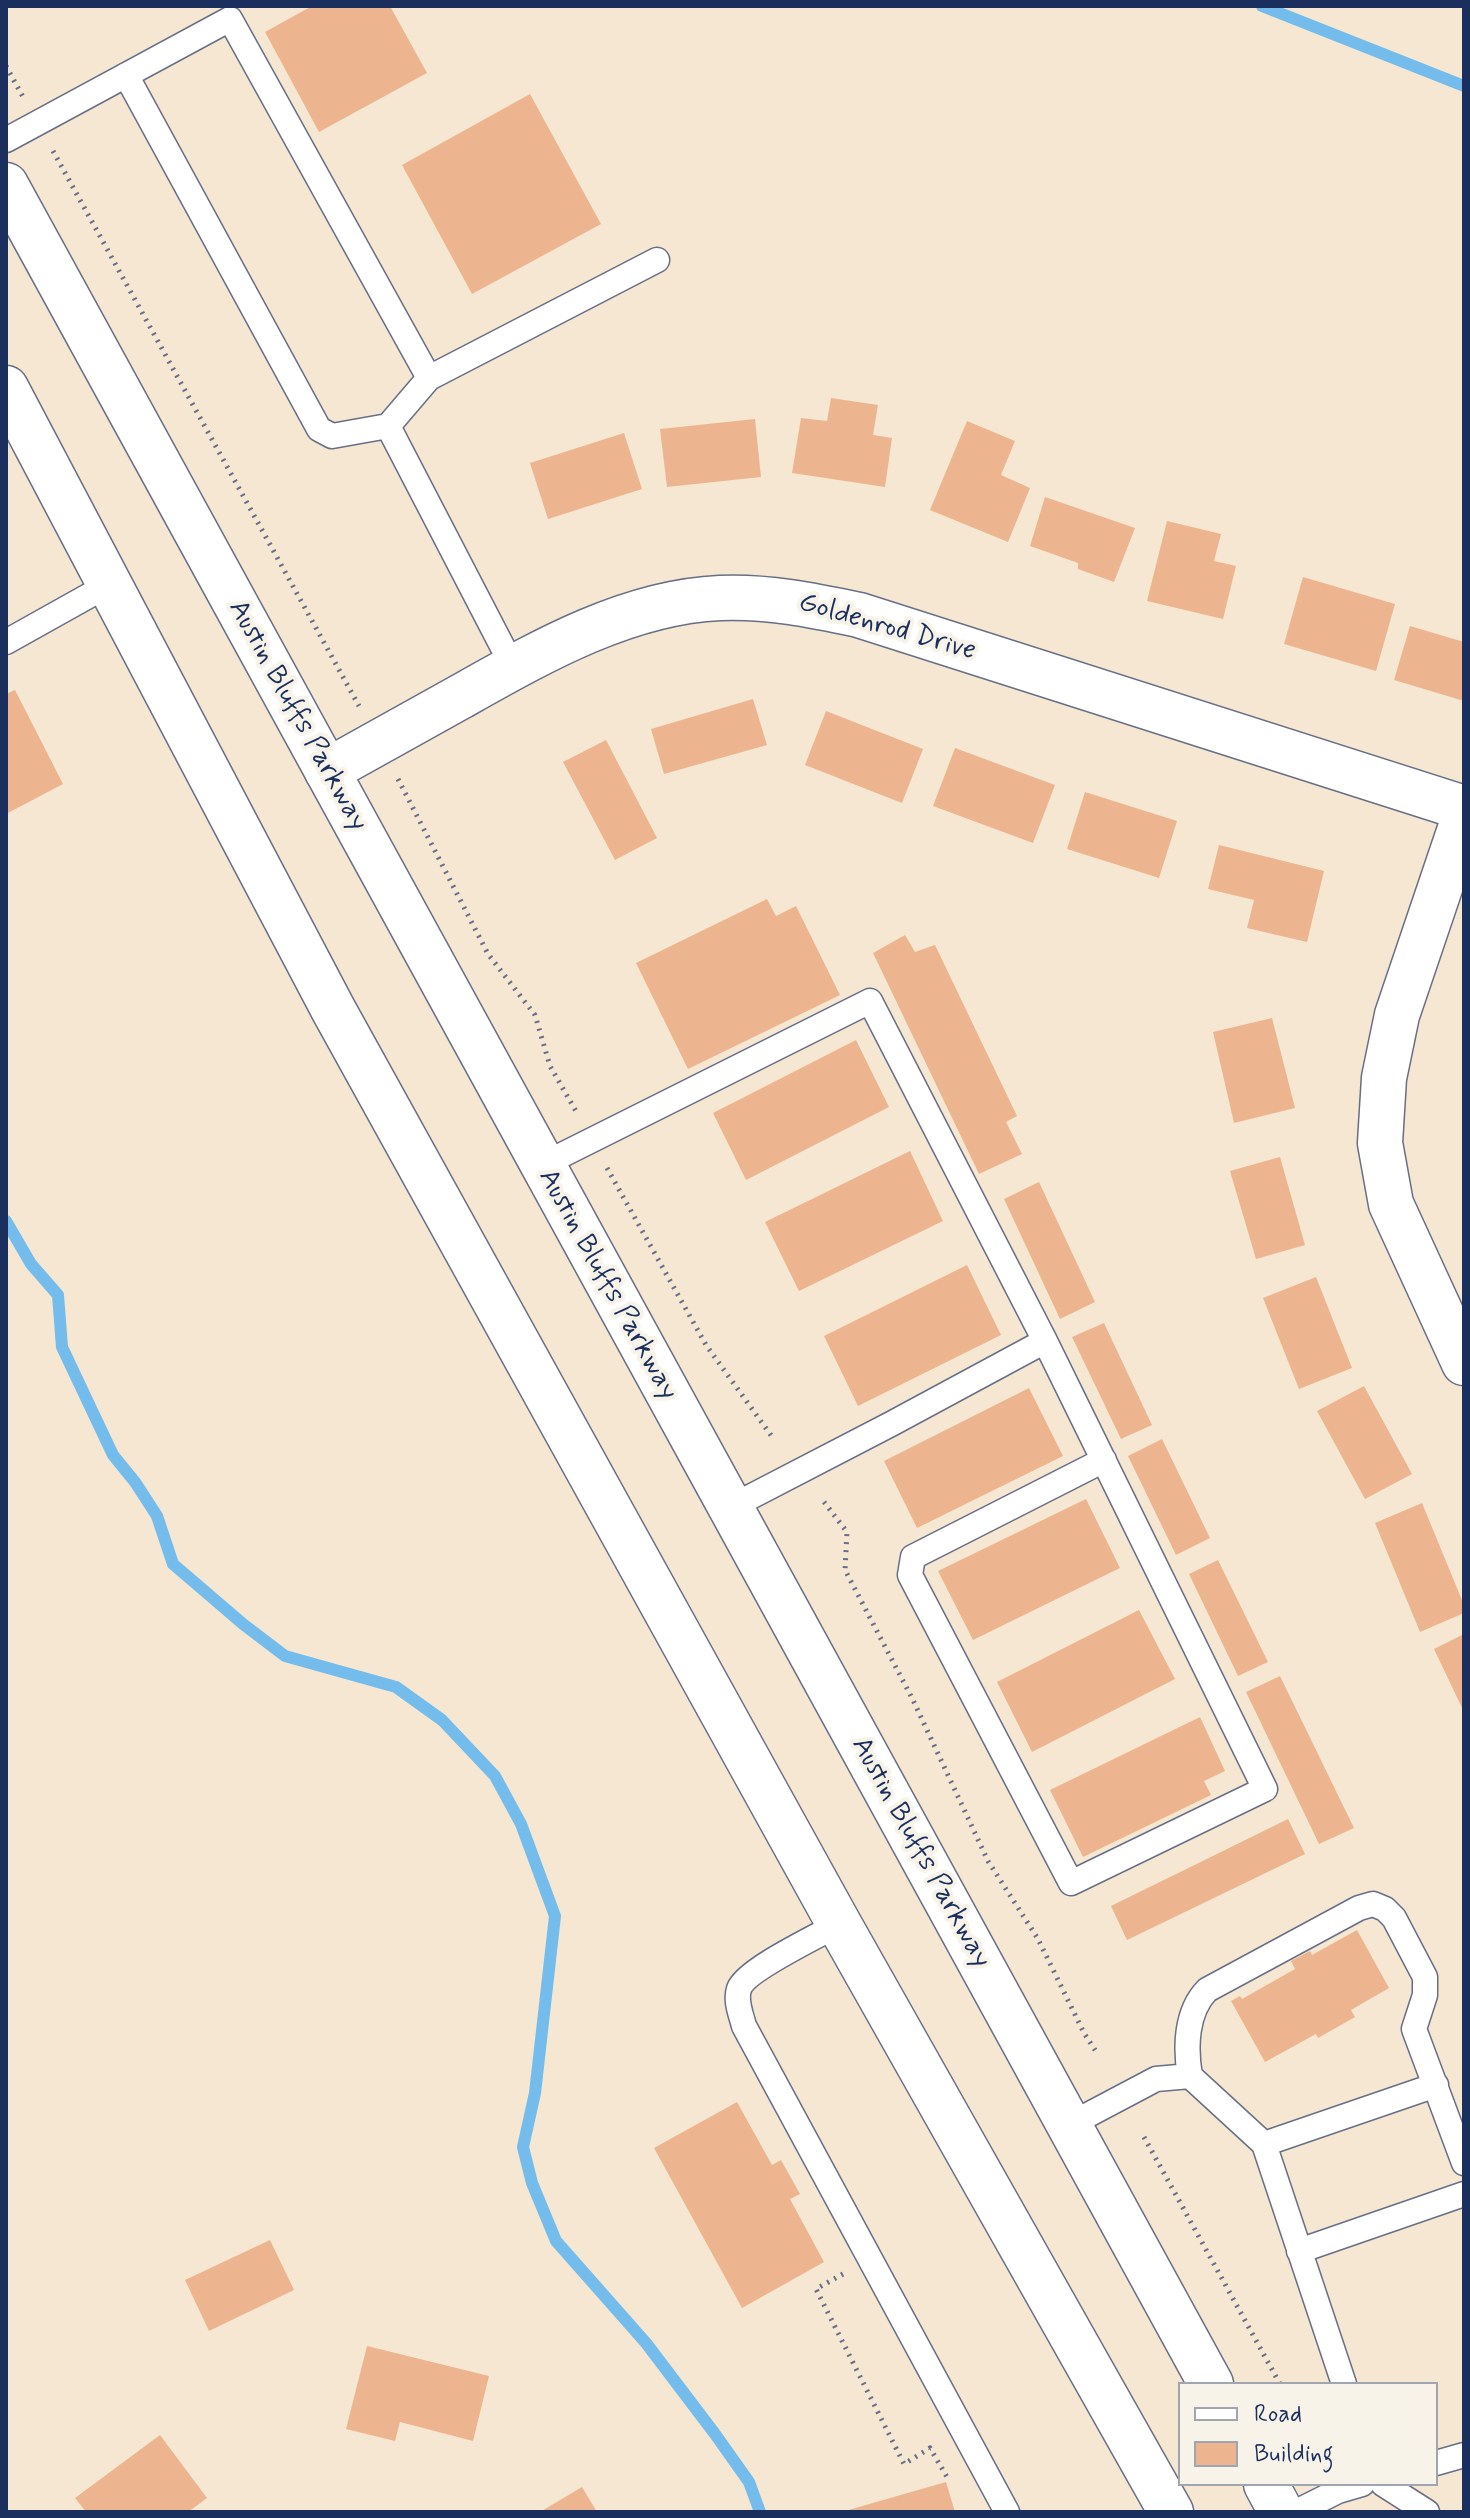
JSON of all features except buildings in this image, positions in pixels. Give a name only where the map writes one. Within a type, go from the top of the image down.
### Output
[{"type":"main road","name":"Austin Bluffs Parkway","points":[[6,185],[1210,2382]]},
{"type":"main road","points":[[6,388],[333,1009],[839,1924],[1171,2512]]},
{"type":"main road","name":"Goldenrod Drive","points":[[327,771],[513,667],[600,627],[659,606],[719,598],[789,600],[859,615],[1464,808]]},
{"type":"main road","points":[[1464,817],[1397,1015],[1384,1078],[1380,1143],[1391,1204],[1464,1363]]},
{"type":"main road","points":[[1267,2486],[1281,2512]]},
{"type":"lane","points":[[6,140],[126,75],[229,12],[429,378]]},
{"type":"lane","points":[[126,75],[319,429],[332,436],[388,426],[429,378],[657,260]]},
{"type":"lane","points":[[388,426],[513,667]]},
{"type":"lane","points":[[7,640],[108,585]]},
{"type":"lane","points":[[542,1165],[870,1001],[1045,1341],[1104,1460],[1265,1789],[1071,1883],[910,1575],[913,1557],[1104,1460]]},
{"type":"lane","points":[[729,1508],[1045,1341]]},
{"type":"lane","points":[[1343,2382],[1264,2144],[1190,2076],[1186,2052],[1199,1998],[1207,1990],[1359,1908],[1373,1904],[1385,1909],[1394,1918],[1425,1977],[1425,1995],[1414,2029],[1464,2163]]},
{"type":"lane","points":[[839,1924],[742,1982],[737,1992],[738,2007],[744,2026],[1007,2512]]},
{"type":"lane","points":[[1069,2125],[1156,2079],[1190,2076]]},
{"type":"lane","points":[[1264,2144],[1436,2085]]},
{"type":"lane","points":[[1299,2251],[1464,2194]]},
{"type":"lane","points":[[1438,2462],[1464,2455]]},
{"type":"lane","points":[[1296,2512],[1355,2486]]},
{"type":"lane","points":[[1386,2486],[1427,2512]]},
{"type":"path","points":[[38,123],[379,742],[488,954],[535,1015],[550,1066],[706,1345],[773,1438]]},
{"type":"path","points":[[824,1502],[847,1532],[845,1570],[913,1700],[988,1861],[1038,1939],[1097,2053]]},
{"type":"path","points":[[1144,2137],[1279,2382]]},
{"type":"path","points":[[847,2272],[816,2289],[904,2464],[930,2448],[952,2487]]},
{"type":"waterway","points":[[1262,6],[1464,86]]},
{"type":"waterway","points":[[6,1221],[31,1264],[58,1295],[62,1347],[113,1455],[157,1516],[173,1564],[285,1656],[396,1687],[442,1720],[495,1776],[521,1824],[555,1916],[535,2093],[523,2147],[532,2183],[556,2241],[646,2343],[715,2434],[749,2482],[760,2512]]}]
